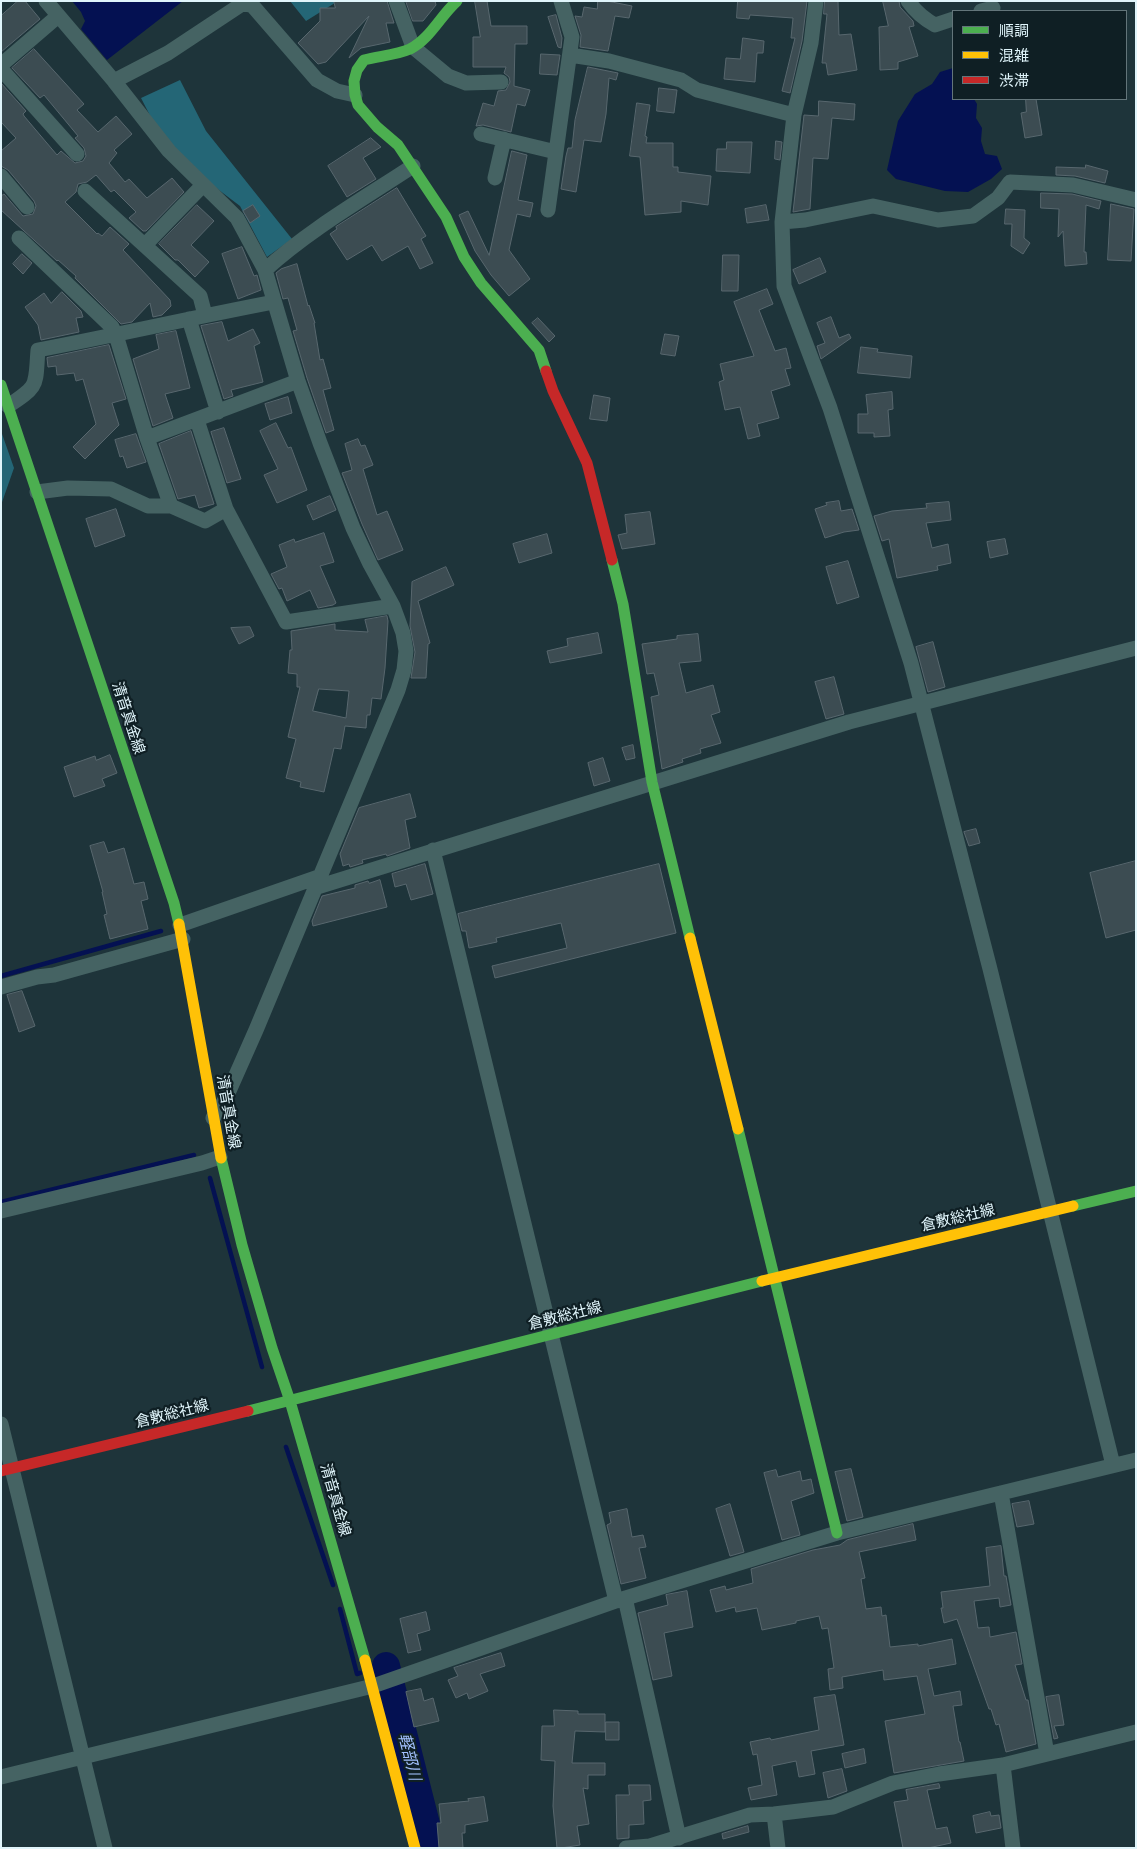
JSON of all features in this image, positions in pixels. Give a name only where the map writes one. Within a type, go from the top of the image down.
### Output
[{"type":"main road","points":[[457,1],[447,9],[432,29],[413,47],[364,60],[357,70],[354,81],[354,95],[358,105],[377,127],[398,146],[413,166],[446,217],[464,257],[481,283],[539,350],[553,391],[587,464],[623,604],[652,782],[837,1532]]},
{"type":"main road","name":"清音真金線","points":[[1,385],[174,903],[181,932],[220,1157],[252,1283],[384,1682],[415,1848]]},
{"type":"main road","name":"倉敷総社線","points":[[7,1469],[290,1401],[774,1278],[1136,1191]]},
{"type":"street","points":[[46,1],[114,81],[169,151],[237,218],[265,270],[298,382],[353,528],[393,606],[404,632],[406,651],[404,670],[398,690],[225,1100],[213,1118]]},
{"type":"street","points":[[396,1],[413,47],[448,76],[466,83],[501,82]]},
{"type":"street","points":[[548,210],[572,37],[561,1]]},
{"type":"street","points":[[816,1],[811,43],[794,116],[782,222],[784,286],[830,408],[908,654],[1113,1465]]},
{"type":"street","points":[[908,1],[912,8],[935,25],[952,19]]},
{"type":"street","points":[[114,81],[168,52],[242,4],[252,5],[317,80],[337,91],[354,95]]},
{"type":"street","points":[[1,65],[58,16]]},
{"type":"street","points":[[570,55],[609,61],[681,80],[697,90],[794,116]]},
{"type":"street","points":[[1,69],[77,154]]},
{"type":"street","points":[[481,134],[556,152]]},
{"type":"street","points":[[495,178],[504,139]]},
{"type":"street","points":[[265,270],[310,234],[413,166]]},
{"type":"street","points":[[1,176],[27,207]]},
{"type":"street","points":[[782,222],[805,220],[873,206],[938,220],[973,216],[998,198],[1010,182],[1074,185],[1136,200]]},
{"type":"street","points":[[145,245],[203,186]]},
{"type":"street","points":[[85,191],[200,296],[204,315]]},
{"type":"street","points":[[19,238],[112,327],[147,438],[171,506]]},
{"type":"street","points":[[8,406],[30,392],[36,383],[38,350],[274,302]]},
{"type":"street","points":[[189,319],[218,412]]},
{"type":"street","points":[[147,438],[298,382]]},
{"type":"street","points":[[197,420],[226,509],[286,622],[393,606]]},
{"type":"street","points":[[37,492],[68,488],[110,489],[148,506],[171,506],[205,520],[226,509]]},
{"type":"street","points":[[1,987],[37,977],[63,973],[316,882],[432,850],[849,722],[1136,648]]},
{"type":"street","points":[[432,850],[550,1335],[620,1599],[679,1838]]},
{"type":"street","points":[[1,1211],[193,1166],[220,1157]]},
{"type":"street","points":[[1,1424],[7,1469],[105,1848]]},
{"type":"street","points":[[1,1776],[384,1682],[620,1599],[837,1532],[1136,1460]]},
{"type":"street","points":[[1001,1493],[1047,1754]]},
{"type":"street","points":[[626,1848],[650,1846],[750,1815],[833,1808],[893,1783],[1003,1765],[1136,1732]]},
{"type":"street","points":[[1003,1765],[1013,1848]]},
{"type":"street","points":[[774,1814],[778,1848]]},
{"type":"shaded area","points":[[72,1],[183,1],[107,60],[81,29],[85,21],[81,12]]},
{"type":"shaded area","points":[[290,1],[338,1],[306,21]]},
{"type":"shaded area","points":[[952,68],[952,100],[975,100],[977,104],[976,118],[982,128],[981,141],[985,154],[997,156],[1002,169],[991,179],[968,192],[945,191],[896,179],[887,170],[898,121],[915,94],[932,84],[940,72]]},
{"type":"shaded area","points":[[180,80],[206,131],[292,239],[267,257],[240,206],[199,175],[159,133],[141,98]]},
{"type":"shaded area","points":[[1,431],[14,468],[1,505]]},
{"type":"building","points":[[18,1],[25,1],[40,19],[1,52],[1,16]]},
{"type":"building","points":[[334,1],[387,1],[394,23],[386,23],[390,42],[361,48],[349,58],[369,16],[326,62],[318,64],[298,43],[320,21],[320,8],[335,8]]},
{"type":"building","points":[[406,1],[435,1],[436,5],[423,21],[413,21]]},
{"type":"building","points":[[475,1],[487,1],[491,26],[527,26],[527,44],[515,44],[514,86],[530,90],[525,106],[517,104],[511,132],[483,125],[476,126],[483,103],[494,106],[498,91],[506,90],[510,82],[509,77],[504,73],[506,67],[473,67],[473,37],[480,37]]},
{"type":"building","points":[[598,1],[632,6],[629,18],[615,16],[608,51],[580,47],[581,35],[575,16],[582,17],[584,7],[597,9]]},
{"type":"building","points":[[738,1],[807,1],[802,41],[790,93],[782,91],[795,38],[791,38],[793,18],[750,15],[749,19],[737,18]]},
{"type":"building","points":[[825,1],[838,1],[839,35],[851,34],[857,70],[828,75],[826,63],[822,63],[827,14],[824,14]]},
{"type":"building","points":[[883,1],[899,1],[900,7],[913,21],[914,26],[909,27],[918,56],[898,62],[898,69],[880,70],[879,27],[888,26]]},
{"type":"building","points":[[556,15],[562,38],[561,48],[558,47],[548,17]]},
{"type":"building","points":[[743,38],[764,41],[763,53],[757,53],[755,82],[724,79],[726,58],[740,59]]},
{"type":"building","points":[[34,49],[84,104],[77,110],[98,132],[116,116],[132,134],[114,150],[117,153],[109,163],[125,182],[129,179],[147,198],[172,178],[184,192],[146,231],[143,231],[129,218],[136,212],[114,190],[111,192],[96,175],[87,182],[78,184],[76,192],[65,202],[97,234],[102,236],[110,227],[129,244],[123,250],[170,300],[171,306],[162,315],[153,317],[150,303],[132,322],[121,324],[75,278],[76,276],[1,210],[1,196],[4,194],[23,216],[33,214],[36,206],[8,170],[1,166],[1,151],[16,138],[1,122],[1,83],[26,111],[23,114],[24,116],[57,155],[61,151],[75,163],[83,161],[86,156],[84,148],[75,138],[78,136],[44,95],[40,98],[12,68]]},
{"type":"building","points":[[541,54],[560,55],[557,75],[540,74]]},
{"type":"building","points":[[588,67],[618,73],[616,80],[609,78],[601,142],[584,140],[576,192],[561,189],[566,156],[568,148],[572,148],[575,120]]},
{"type":"building","points":[[659,88],[677,90],[674,113],[657,111]]},
{"type":"building","points":[[1026,100],[1036,100],[1042,135],[1025,138],[1021,113],[1026,112]]},
{"type":"building","points":[[819,101],[855,104],[854,120],[832,118],[828,159],[813,158],[810,209],[793,212],[804,115],[818,116]]},
{"type":"building","points":[[637,103],[650,105],[645,136],[647,137],[646,143],[673,143],[673,167],[678,167],[678,172],[711,176],[708,205],[681,201],[681,212],[645,215],[640,157],[630,156]]},
{"type":"building","points":[[371,138],[381,147],[363,158],[376,179],[347,197],[328,166]]},
{"type":"building","points":[[776,141],[782,142],[780,160],[775,159]]},
{"type":"building","points":[[727,142],[752,142],[750,173],[716,171],[717,149],[726,149]]},
{"type":"building","points":[[512,151],[527,155],[518,200],[533,203],[530,217],[517,214],[509,250],[530,279],[509,296],[491,275],[475,251],[459,215],[468,211],[489,255]]},
{"type":"building","points":[[1086,165],[1108,171],[1105,183],[1075,176],[1056,175],[1056,167],[1085,168]]},
{"type":"building","points":[[397,188],[426,236],[421,239],[433,263],[420,269],[408,246],[382,261],[372,245],[347,260],[330,234],[337,229],[336,227]]},
{"type":"building","points":[[1041,193],[1072,194],[1101,201],[1099,209],[1086,205],[1084,252],[1086,252],[1087,264],[1065,266],[1063,231],[1058,237],[1059,209],[1041,208]]},
{"type":"building","points":[[1111,204],[1134,209],[1131,261],[1108,260]]},
{"type":"building","points":[[197,205],[214,221],[191,245],[209,262],[195,277],[159,244]]},
{"type":"building","points":[[253,205],[260,216],[250,223],[243,211]]},
{"type":"building","points":[[766,205],[769,220],[747,223],[745,209]]},
{"type":"building","points":[[1006,209],[1025,210],[1024,238],[1030,243],[1023,254],[1011,246],[1012,224],[1005,224]]},
{"type":"building","points":[[242,247],[254,276],[257,275],[261,290],[238,299],[222,254]]},
{"type":"building","points":[[22,254],[32,263],[23,274],[13,264]]},
{"type":"building","points":[[723,255],[739,255],[738,291],[722,291]]},
{"type":"building","points":[[820,258],[826,272],[799,284],[793,270]]},
{"type":"building","points":[[297,264],[308,306],[315,323],[320,360],[323,359],[331,388],[323,390],[334,430],[326,433],[293,331],[297,330],[288,298],[283,299],[276,273],[281,269]]},
{"type":"building","points":[[767,289],[773,304],[759,310],[775,351],[786,348],[791,368],[785,369],[790,385],[771,391],[779,418],[757,424],[760,436],[748,439],[740,407],[725,410],[719,382],[724,380],[720,364],[754,356],[734,302]]},
{"type":"building","points":[[62,292],[81,311],[83,317],[76,318],[79,332],[41,340],[38,325],[25,307],[44,293],[51,303]]},
{"type":"building","points":[[831,317],[839,338],[849,334],[851,338],[821,359],[817,346],[825,343],[817,323]]},
{"type":"building","points":[[538,318],[555,336],[549,342],[532,323]]},
{"type":"building","points":[[222,322],[228,341],[253,329],[260,343],[254,346],[263,382],[231,390],[233,396],[224,399],[201,326]]},
{"type":"building","points":[[176,331],[190,388],[165,394],[173,418],[153,426],[133,359],[159,349],[156,335]]},
{"type":"building","points":[[665,334],[679,336],[675,356],[661,354]]},
{"type":"building","points":[[109,345],[126,399],[112,403],[119,425],[85,459],[73,447],[96,424],[83,379],[76,381],[74,373],[57,375],[56,366],[48,367],[47,358]]},
{"type":"building","points":[[861,347],[878,349],[877,352],[912,356],[910,378],[858,373]]},
{"type":"building","points":[[892,392],[893,409],[888,410],[890,436],[874,437],[874,433],[858,433],[858,414],[868,414],[866,395]]},
{"type":"building","points":[[594,395],[610,398],[607,421],[590,419]]},
{"type":"building","points":[[288,397],[292,413],[270,420],[265,404]]},
{"type":"building","points":[[276,423],[288,448],[291,447],[307,490],[277,503],[264,475],[278,469],[260,431]]},
{"type":"building","points":[[224,428],[241,479],[227,483],[211,432]]},
{"type":"building","points":[[191,431],[214,504],[199,508],[195,495],[178,499],[159,444]]},
{"type":"building","points":[[136,434],[146,462],[127,468],[123,456],[120,457],[115,440]]},
{"type":"building","points":[[358,439],[361,446],[365,445],[373,465],[363,469],[377,515],[387,511],[403,550],[378,560],[342,473],[352,470],[345,444]]},
{"type":"building","points":[[330,496],[336,510],[313,520],[307,506]]},
{"type":"building","points":[[839,501],[841,511],[852,509],[859,530],[825,538],[815,509],[827,505],[826,503]]},
{"type":"building","points":[[949,502],[951,520],[926,523],[932,548],[948,544],[951,563],[937,566],[938,570],[897,578],[889,539],[882,541],[874,516],[892,511],[927,508],[926,504]]},
{"type":"building","points":[[116,509],[125,536],[95,547],[86,519]]},
{"type":"building","points":[[650,512],[655,544],[622,549],[618,535],[627,533],[625,515]]},
{"type":"building","points":[[324,533],[334,562],[320,566],[336,603],[318,608],[310,590],[287,601],[282,588],[279,589],[271,574],[287,567],[279,545],[294,539],[295,542]]},
{"type":"building","points":[[547,534],[552,553],[519,563],[513,544]]},
{"type":"building","points":[[1005,539],[1008,554],[990,558],[987,542]]},
{"type":"building","points":[[848,561],[859,597],[837,604],[826,567]]},
{"type":"building","points":[[446,567],[454,585],[418,601],[430,643],[428,644],[426,678],[411,678],[415,652],[410,626],[412,582]]},
{"type":"building","points":[[387,616],[385,668],[381,699],[372,698],[370,715],[367,715],[366,728],[345,726],[341,749],[334,748],[324,792],[300,787],[301,782],[286,778],[296,739],[288,737],[300,687],[297,687],[297,674],[288,673],[290,650],[292,650],[291,631],[335,624],[335,630],[368,632],[365,620]],"holes":[[[319,689],[349,691],[346,718],[313,711]]]},
{"type":"building","points":[[250,627],[254,636],[239,644],[231,628]]},
{"type":"building","points":[[598,633],[602,653],[550,663],[547,651],[568,646],[567,639]]},
{"type":"building","points":[[698,634],[701,661],[679,663],[686,693],[713,685],[720,712],[711,715],[721,743],[700,749],[701,753],[682,759],[683,762],[662,769],[651,697],[659,695],[654,673],[647,674],[642,644],[677,639],[677,636]]},
{"type":"building","points":[[933,642],[945,687],[928,692],[916,647]]},
{"type":"building","points":[[834,677],[844,714],[826,719],[815,682]]},
{"type":"building","points":[[633,745],[635,758],[626,760],[622,748]]},
{"type":"building","points":[[110,755],[117,773],[102,779],[105,786],[74,797],[64,767],[95,756],[96,760]]},
{"type":"building","points":[[603,758],[610,781],[594,786],[588,763]]},
{"type":"building","points":[[410,794],[416,817],[405,820],[410,848],[387,856],[386,854],[362,860],[363,863],[350,867],[349,864],[343,866],[340,854],[359,808]]},
{"type":"building","points":[[976,829],[980,843],[969,846],[964,832]]},
{"type":"building","points":[[104,842],[108,853],[124,848],[134,884],[144,882],[148,899],[141,901],[148,929],[110,939],[104,915],[107,914],[103,892],[90,846]]},
{"type":"building","points":[[1136,861],[1136,930],[1106,938],[1090,873]]},
{"type":"building","points":[[425,864],[433,894],[411,900],[406,884],[395,887],[392,874]]},
{"type":"building","points":[[659,864],[676,933],[495,978],[492,966],[567,948],[561,923],[496,938],[497,942],[469,948],[466,931],[462,931],[458,914]]},
{"type":"building","points":[[380,880],[387,907],[313,926],[312,921],[322,896],[355,888],[355,885],[368,881],[369,883]]},
{"type":"building","points":[[22,991],[35,1026],[19,1032],[7,995]]},
{"type":"building","points":[[851,1469],[863,1517],[847,1521],[835,1472]]},
{"type":"building","points":[[776,1470],[778,1477],[800,1471],[802,1481],[811,1479],[814,1493],[791,1501],[800,1535],[782,1540],[764,1473]]},
{"type":"building","points":[[1029,1501],[1034,1524],[1017,1527],[1012,1504]]},
{"type":"building","points":[[730,1504],[744,1552],[730,1556],[716,1509]]},
{"type":"building","points":[[627,1509],[632,1537],[643,1535],[646,1547],[639,1548],[646,1578],[621,1584],[607,1525],[611,1523],[609,1513]]},
{"type":"building","points":[[913,1524],[916,1540],[859,1552],[865,1578],[861,1579],[866,1609],[881,1607],[882,1616],[886,1615],[890,1647],[918,1644],[918,1646],[952,1639],[956,1664],[928,1669],[934,1696],[960,1691],[962,1705],[953,1706],[964,1761],[894,1773],[885,1721],[925,1714],[917,1676],[884,1680],[883,1670],[842,1677],[843,1688],[830,1690],[828,1669],[834,1668],[828,1628],[822,1629],[819,1616],[762,1630],[757,1608],[736,1612],[735,1607],[716,1612],[710,1590],[725,1586],[726,1590],[753,1583],[751,1569],[813,1550],[840,1545],[847,1540]]},
{"type":"building","points":[[1001,1546],[1004,1576],[1006,1576],[1011,1605],[1000,1607],[999,1598],[974,1601],[978,1628],[989,1627],[990,1637],[1016,1632],[1022,1664],[1015,1665],[1026,1700],[1028,1700],[1036,1744],[1006,1752],[999,1724],[996,1725],[991,1709],[989,1709],[957,1619],[944,1623],[941,1608],[943,1608],[941,1592],[990,1586],[986,1548]]},
{"type":"building","points":[[687,1591],[693,1627],[664,1633],[672,1676],[653,1680],[638,1613],[668,1605],[666,1595]]},
{"type":"building","points":[[426,1612],[430,1630],[417,1634],[421,1650],[408,1653],[400,1619]]},
{"type":"building","points":[[501,1653],[505,1666],[480,1674],[488,1691],[469,1699],[467,1693],[456,1698],[448,1680],[458,1676],[454,1668]]},
{"type":"building","points":[[421,1689],[424,1701],[433,1698],[439,1721],[414,1727],[406,1692]]},
{"type":"building","points":[[835,1695],[844,1745],[811,1751],[815,1774],[799,1777],[796,1761],[772,1766],[777,1795],[751,1800],[748,1788],[762,1785],[757,1754],[753,1755],[750,1742],[770,1738],[771,1740],[819,1730],[814,1698]]},
{"type":"building","points":[[1059,1695],[1064,1725],[1054,1726],[1058,1738],[1054,1739],[1046,1697]]},
{"type":"building","points":[[554,1710],[578,1711],[578,1714],[605,1714],[605,1732],[575,1731],[572,1763],[605,1763],[605,1775],[588,1775],[588,1789],[583,1788],[589,1824],[577,1826],[580,1845],[561,1848],[557,1848],[553,1806],[555,1761],[541,1760],[542,1726],[554,1726]]},
{"type":"building","points":[[606,1722],[619,1722],[619,1740],[606,1740]]},
{"type":"building","points":[[864,1749],[866,1763],[845,1768],[842,1754]]},
{"type":"building","points":[[842,1769],[847,1791],[828,1798],[823,1773]]},
{"type":"building","points":[[939,1784],[940,1788],[927,1790],[936,1829],[947,1827],[951,1843],[928,1848],[903,1848],[894,1802],[908,1800],[906,1790]]},
{"type":"building","points":[[629,1785],[650,1785],[651,1800],[643,1801],[644,1824],[629,1825],[629,1838],[617,1839],[616,1795],[629,1795]]},
{"type":"building","points":[[484,1797],[488,1821],[465,1825],[465,1833],[462,1833],[463,1848],[439,1848],[437,1823],[441,1823],[439,1804],[469,1801],[468,1799]]},
{"type":"building","points":[[990,1812],[991,1816],[999,1815],[1001,1828],[976,1833],[973,1816]]},
{"type":"building","points":[[748,1826],[749,1832],[723,1839],[722,1834]]},
{"type":"waterway","points":[[1,976],[161,931]]},
{"type":"waterway","points":[[1,1202],[194,1155]]},
{"type":"waterway","points":[[210,1178],[262,1367]]},
{"type":"waterway","points":[[286,1447],[333,1585]]},
{"type":"waterway","points":[[340,1609],[357,1674],[360,1673]]},
{"type":"waterway","name":"軽部川","points":[[386,1666],[432,1848]]},
{"type":"traffic: fast","points":[[457,1],[417,45],[399,53],[364,60],[357,70],[354,81],[355,95],[358,105],[377,127],[398,145],[446,217],[464,257],[481,283],[539,350],[546,371]]},
{"type":"traffic: fast","points":[[1,385],[174,903],[179,924]]},
{"type":"traffic: fast","points":[[612,560],[623,604],[652,782],[690,938]]},
{"type":"traffic: fast","points":[[738,1129],[837,1533]]},
{"type":"traffic: fast","points":[[221,1158],[242,1245],[272,1348],[290,1401],[365,1660]]},
{"type":"traffic: fast","points":[[1073,1206],[1136,1191]]},
{"type":"traffic: fast","points":[[248,1411],[762,1281]]},
{"type":"traffic: slow","points":[[179,924],[221,1158]]},
{"type":"traffic: slow","points":[[690,938],[738,1129]]},
{"type":"traffic: slow","points":[[762,1281],[1073,1206]]},
{"type":"traffic: slow","points":[[365,1660],[415,1848]]},
{"type":"traffic: jam","points":[[546,371],[553,391],[587,463],[612,560]]},
{"type":"traffic: jam","points":[[1,1471],[248,1411]]}]
